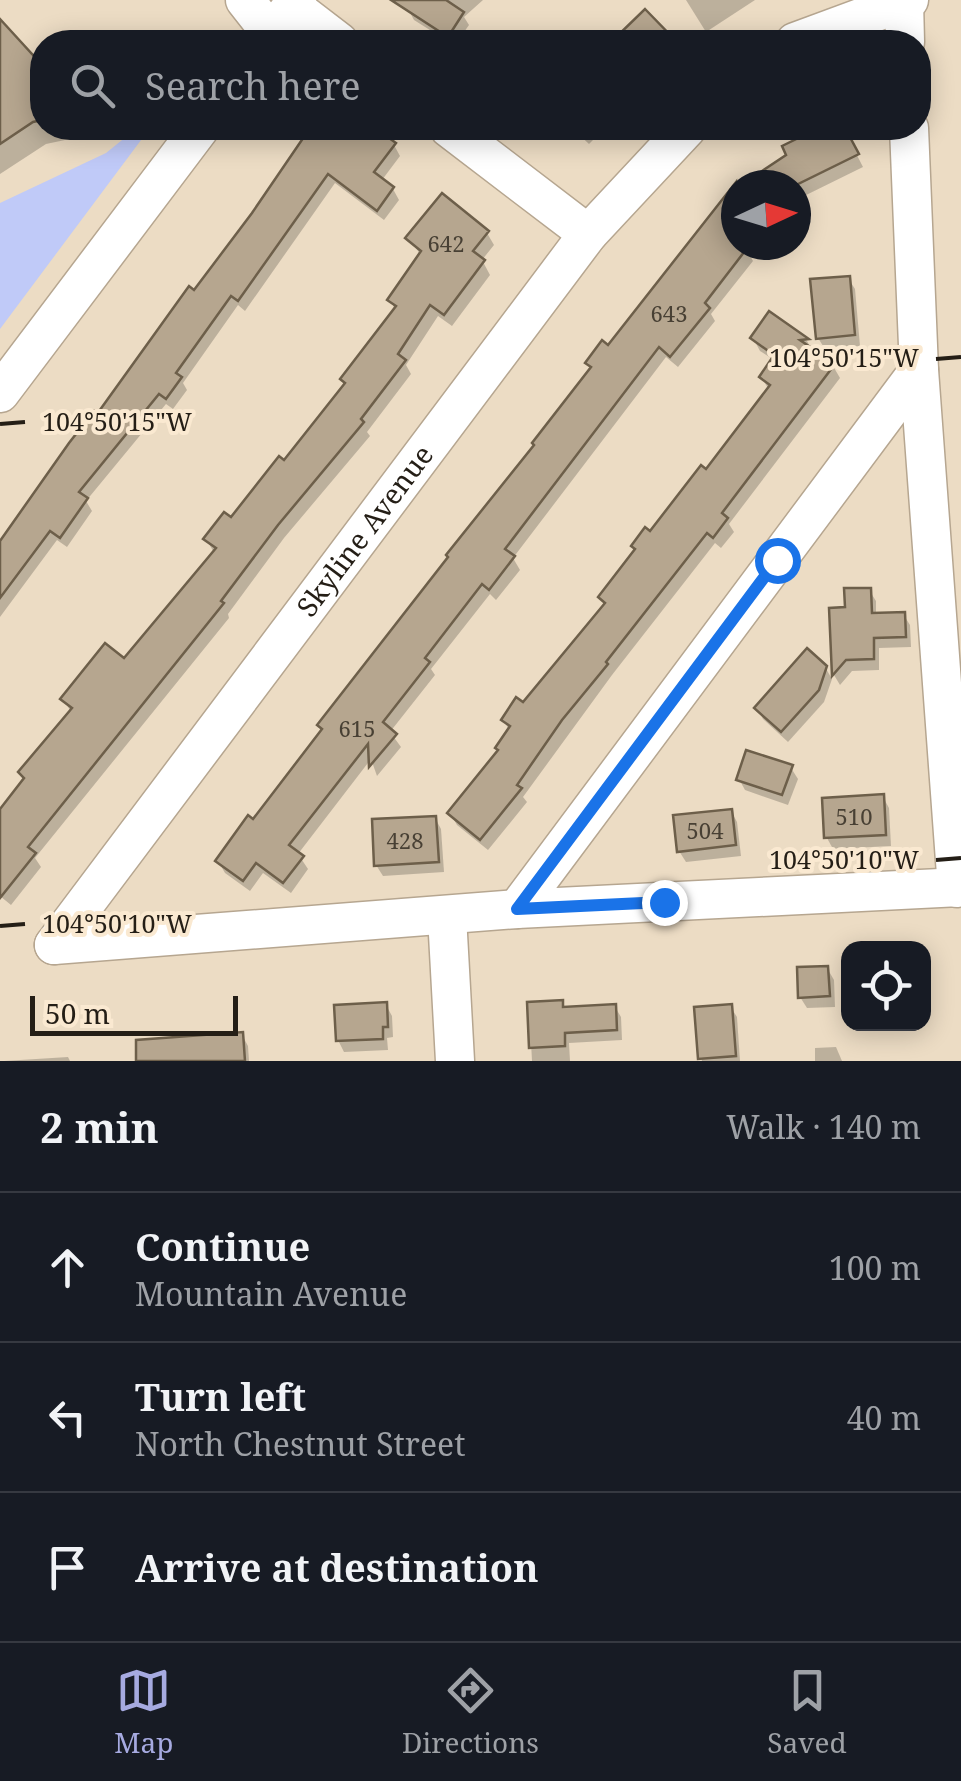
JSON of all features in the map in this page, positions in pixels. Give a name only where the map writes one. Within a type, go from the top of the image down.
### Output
[{"type":"street","points":[[246,0],[307,30]]},
{"type":"street","points":[[826,30],[906,0],[906,30]]},
{"type":"street","points":[[0,392],[191,140]]},
{"type":"street","points":[[466,140],[588,234]]},
{"type":"street","name":"Skyline Avenue","points":[[447,916],[54,944],[588,234],[676,140]]},
{"type":"street","points":[[455,1061],[447,916],[517,909],[959,888],[919,370],[909,140]]},
{"type":"street","points":[[517,909],[919,370]]},
{"type":"shaded area","points":[[122,140],[141,140],[0,329],[0,203],[106,153]]},
{"type":"building","points":[[391,0],[446,0],[464,12],[452,30],[437,30]]},
{"type":"building","points":[[645,9],[665,30],[623,30]]},
{"type":"building","points":[[0,19],[30,52],[30,124],[0,144]]},
{"type":"building","points":[[302,140],[396,143],[374,172],[394,187],[377,211],[328,174],[238,301],[231,296],[176,373],[182,377],[166,399],[159,394],[79,492],[88,498],[60,538],[50,531],[0,598],[0,541],[189,286],[194,290]]},
{"type":"building","points":[[794,140],[851,140],[859,154],[811,178],[811,170],[764,170],[786,155],[782,146]]},
{"type":"building","points":[[442,193],[489,231],[473,251],[485,260],[444,315],[430,305],[398,354],[406,360],[361,419],[364,422],[278,525],[221,601],[224,603],[28,847],[36,853],[0,898],[0,809],[24,778],[18,772],[72,708],[60,699],[105,643],[124,658],[216,548],[203,539],[224,512],[231,517],[279,456],[284,460],[345,383],[340,379],[396,306],[387,300],[421,251],[405,238]]},
{"type":"building","points":[[721,201],[721,260],[738,260],[705,303],[710,308],[670,357],[659,347],[505,549],[515,556],[489,590],[482,584],[425,658],[430,662],[383,722],[397,734],[369,767],[368,744],[289,845],[304,856],[283,883],[256,863],[243,881],[215,861],[248,815],[253,819],[322,729],[317,725],[534,445],[591,367],[585,363],[602,340],[608,345]]},
{"type":"building","points":[[850,276],[855,335],[816,339],[810,279]]},
{"type":"building","points":[[769,311],[809,339],[800,340],[835,364],[722,513],[728,518],[713,538],[707,533],[606,662],[517,785],[522,788],[480,840],[447,813],[498,750],[495,748],[510,726],[501,720],[516,697],[523,702],[605,603],[598,597],[635,549],[631,546],[645,527],[650,531],[701,465],[706,469],[770,385],[759,377],[774,355],[750,338]]},
{"type":"building","points":[[844,588],[871,588],[872,613],[905,612],[906,637],[874,638],[874,659],[846,660],[832,676],[829,608],[845,607]]},
{"type":"building","points":[[807,648],[827,666],[819,690],[781,732],[754,708]]},
{"type":"building","points":[[746,750],[793,765],[782,795],[736,780]]},
{"type":"building","points":[[884,794],[886,835],[824,838],[822,798]]},
{"type":"building","points":[[732,809],[736,845],[677,852],[673,815]]},
{"type":"building","points":[[436,816],[439,862],[374,866],[372,819]]},
{"type":"building","points":[[828,966],[830,996],[798,998],[797,967]]},
{"type":"building","points":[[563,1000],[563,1007],[616,1004],[617,1030],[565,1033],[565,1046],[529,1048],[527,1002]]},
{"type":"building","points":[[387,1002],[388,1027],[383,1027],[383,1039],[336,1041],[334,1005]]},
{"type":"building","points":[[732,1004],[736,1056],[698,1059],[694,1007]]},
{"type":"building","points":[[243,1032],[245,1061],[136,1061],[136,1040]]},
{"type":"route","points":[[664,902],[517,909],[777,560]]}]
